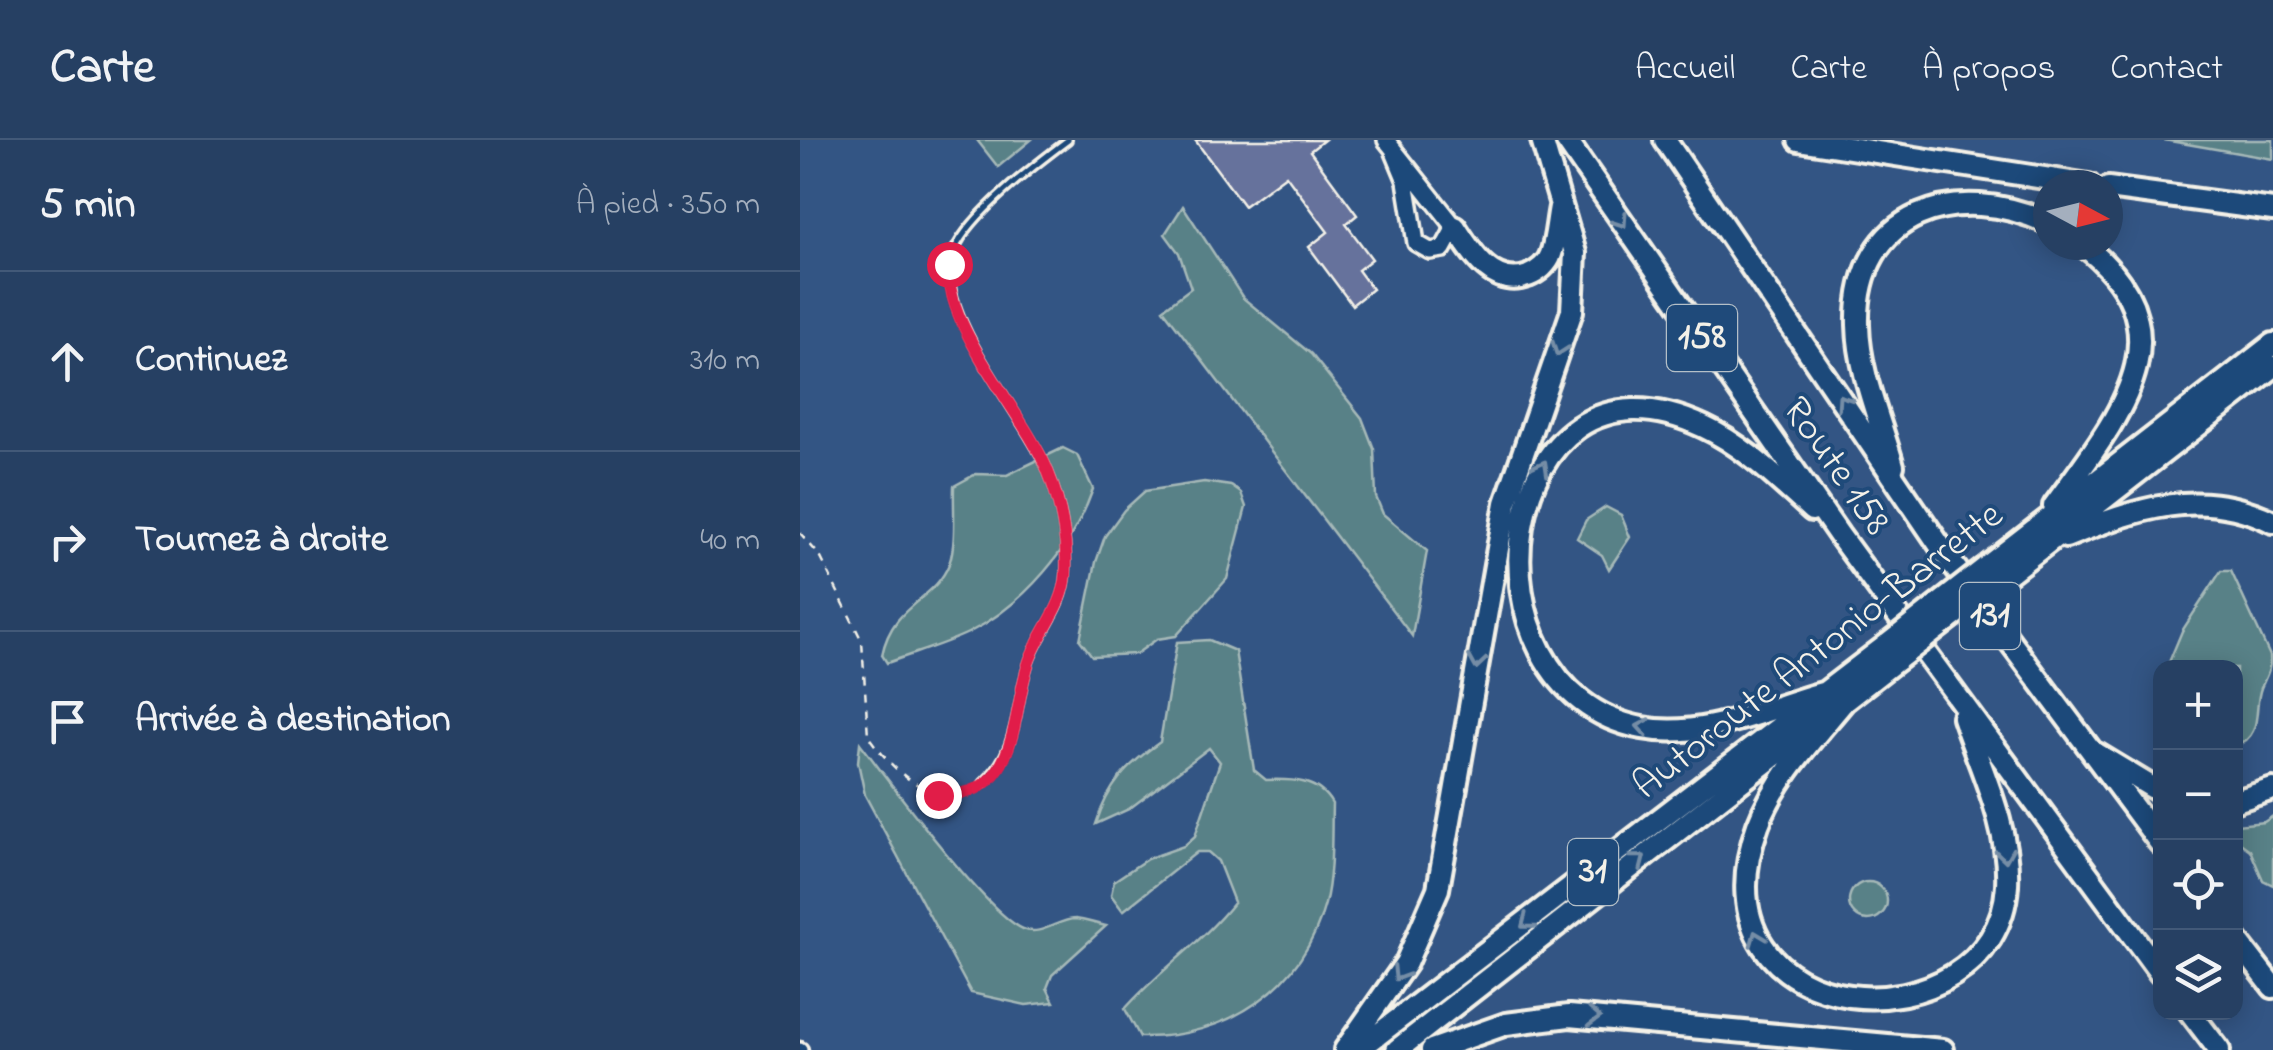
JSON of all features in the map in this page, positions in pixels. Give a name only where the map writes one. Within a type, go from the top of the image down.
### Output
[{"type":"highway","points":[[1345,1050],[1406,963],[1441,877],[1506,504],[1574,301],[1575,253],[1542,140]]},
{"type":"highway","name":"Route 158","points":[[1566,140],[1839,535],[2153,963]]},
{"type":"highway","name":"Route 158","points":[[1665,140],[1897,482],[2158,840]]},
{"type":"highway","points":[[1799,140],[2033,176]]},
{"type":"highway","points":[[2123,190],[2273,210]]},
{"type":"highway","points":[[1455,227],[1490,270],[1504,277],[1526,276],[1551,254],[1561,200]]},
{"type":"highway","points":[[1897,482],[1860,352],[1858,304],[1872,259],[1900,226],[1940,206],[1986,204],[2033,219]]},
{"type":"highway","points":[[2043,534],[2110,430],[2128,395],[2138,362],[2138,327],[2131,300],[2099,260]]},
{"type":"highway","name":"Autoroute Antonio-Barrette","points":[[1398,1050],[2043,534],[2273,344]]},
{"type":"highway","name":"Autoroute Antonio-Barrette","points":[[2043,534],[2273,368]]},
{"type":"highway","points":[[1836,696],[1689,730],[1643,728],[1597,713],[1562,685],[1536,640],[1521,588],[1520,538],[1531,487],[1554,447],[1588,421],[1637,410],[1681,418],[1725,438],[1839,535]]},
{"type":"highway","points":[[2043,534],[2168,503],[2219,504],[2273,522]]},
{"type":"highway","points":[[1836,696],[1766,807],[1752,847],[1747,894],[1754,934],[1776,973],[1810,1002],[1848,1017]]},
{"type":"highway","name":"Autoroute Antonio-Barrette","points":[[1358,1050],[1836,696]]},
{"type":"highway","points":[[1943,1003],[1966,984],[1990,954],[2003,920],[2008,880],[2000,824],[1956,696]]},
{"type":"highway","points":[[2087,748],[2153,788]]},
{"type":"highway","points":[[2243,799],[2273,789]]},
{"type":"highway","points":[[2243,948],[2273,988]]},
{"type":"highway","points":[[1432,1050],[1506,1024],[1569,1016],[1639,1019],[1943,1050]]},
{"type":"highway","points":[[2196,1020],[2219,1050]]},
{"type":"street","points":[[1390,146],[1455,227],[1443,249],[1424,250],[1416,242],[1406,182],[1390,146]]},
{"type":"lane","points":[[984,783],[1002,764],[1014,740],[1030,659],[1062,595],[1066,556],[1048,472],[952,301],[949,264],[964,234],[1005,192],[1068,140]]},
{"type":"path","points":[[800,532],[820,556],[862,641],[867,677],[864,722],[876,746],[913,781],[938,795],[951,796],[984,783]]},
{"type":"green space","points":[[977,140],[1031,140],[998,167]]},
{"type":"green space","points":[[2164,140],[2273,140],[2273,159]]},
{"type":"green space","points":[[1183,206],[1243,298],[1311,354],[1362,418],[1374,449],[1376,497],[1383,514],[1427,551],[1412,636],[1163,309],[1191,288],[1179,253],[1165,234]]},
{"type":"green space","points":[[1063,448],[1077,455],[1093,489],[1073,532],[1044,572],[989,621],[887,663],[882,655],[895,624],[934,587],[949,564],[954,536],[954,486],[976,474],[1007,475]]},
{"type":"green space","points":[[1204,482],[1231,486],[1241,493],[1246,507],[1227,579],[1176,636],[1157,639],[1136,654],[1092,656],[1080,640],[1105,536],[1124,510],[1145,491]]},
{"type":"green space","points":[[1606,507],[1621,515],[1630,537],[1609,569],[1602,555],[1577,538],[1586,520]]},
{"type":"green space","points":[[2221,571],[2231,571],[2270,656],[2254,728],[2245,741],[2243,660],[2170,660],[2182,631]]},
{"type":"green space","points":[[1209,640],[1235,651],[1254,770],[1266,780],[1312,785],[1332,804],[1328,892],[1314,934],[1299,960],[1256,1003],[1202,1029],[1140,1037],[1125,1009],[1234,902],[1218,861],[1208,852],[1197,852],[1123,911],[1111,895],[1114,881],[1147,859],[1184,846],[1195,836],[1220,762],[1209,748],[1129,809],[1096,824],[1120,777],[1160,742],[1177,642]]},
{"type":"green space","points":[[860,743],[938,844],[1007,918],[1030,931],[1075,919],[1106,926],[1052,975],[1047,988],[1054,1002],[1026,1005],[971,993],[865,795],[858,762]]},
{"type":"green space","points":[[2273,816],[2273,885],[2263,880],[2250,850],[2243,845],[2243,824],[2264,822]]},
{"type":"green space","points":[[1868,882],[1881,888],[1887,901],[1881,914],[1868,920],[1855,914],[1849,901],[1855,888]]},
{"type":"building","points":[[1195,140],[1324,140],[1310,151],[1357,215],[1346,224],[1372,259],[1358,270],[1372,289],[1352,305],[1309,247],[1328,232],[1286,175],[1244,206]]},
{"type":"route","points":[[938,795],[951,796],[984,783],[1002,764],[1018,726],[1030,659],[1062,595],[1066,571],[1061,519],[1048,472],[952,301],[949,264]]}]
